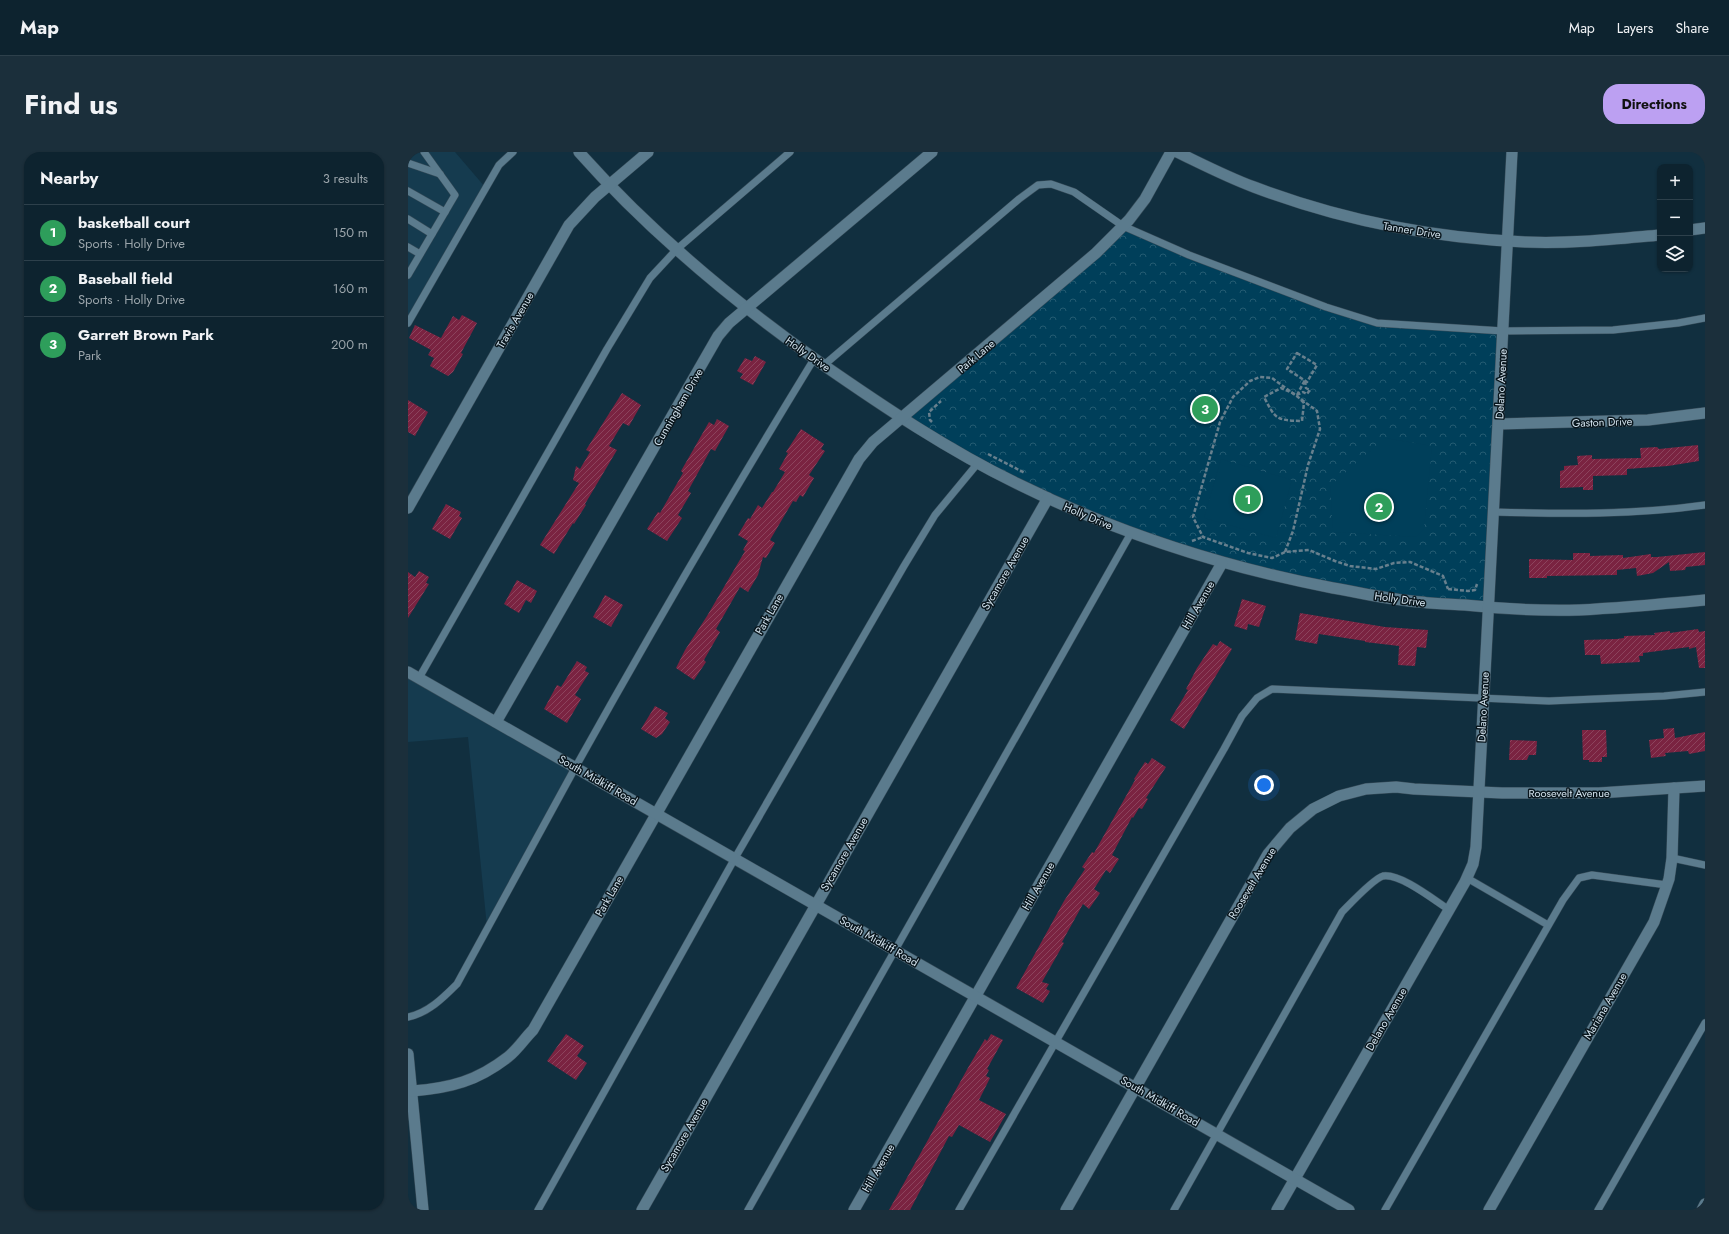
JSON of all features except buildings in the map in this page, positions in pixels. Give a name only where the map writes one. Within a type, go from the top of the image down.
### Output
[{"type":"street","name":"Holly Drive","points":[[579,152],[677,249],[768,326],[881,406],[1012,482],[1131,533],[1159,544],[1222,563],[1309,584],[1397,599],[1489,608],[1577,610],[1705,600]]},
{"type":"street","name":"Travis Avenue","points":[[408,508],[570,225],[588,204],[648,152]]},
{"type":"street","name":"Cunningham Drive","points":[[496,722],[715,340],[729,323],[932,152]]},
{"type":"street","name":"Park Lane","points":[[412,1091],[453,1086],[474,1078],[502,1062],[522,1044],[533,1030],[856,464],[873,442],[1090,259],[1123,226],[1145,199],[1171,152]]},
{"type":"street","name":"Tanner Drive","points":[[1177,152],[1214,171],[1281,197],[1349,217],[1420,232],[1507,241],[1590,241],[1657,235]]},
{"type":"street","name":"Delano Avenue","points":[[1277,1210],[1467,878],[1473,864],[1475,854],[1489,608],[1512,152]]},
{"type":"street","points":[[1693,230],[1705,228]]},
{"type":"street","name":"Gaston Drive","points":[[1499,424],[1648,420],[1705,413]]},
{"type":"street","name":"Sycamore Avenue","points":[[642,1210],[1048,498]]},
{"type":"street","name":"Hill Avenue","points":[[854,1210],[1222,563]]},
{"type":"street","name":"South Midkiff Road","points":[[408,672],[1349,1210]]},
{"type":"street","name":"Roosevelt Avenue","points":[[1066,1210],[1268,854],[1284,834],[1299,820],[1329,801],[1366,789],[1396,787],[1478,792],[1599,793],[1705,786]]},
{"type":"street","name":"Mariana Avenue","points":[[1489,1210],[1654,922],[1667,885],[1672,858],[1674,788]]},
{"type":"street","points":[[408,1054],[423,1210]]},
{"type":"street","points":[[1702,1210],[1705,1204]]},
{"type":"lane","points":[[408,275],[456,195],[424,152]]},
{"type":"lane","points":[[408,324],[499,165],[513,152]]},
{"type":"lane","points":[[419,678],[615,336],[650,278],[677,249],[790,152]]},
{"type":"lane","points":[[408,163],[440,174]]},
{"type":"lane","points":[[408,1017],[417,1015],[438,1002],[457,984],[576,768],[763,443],[819,362],[1038,185],[1051,184],[1074,192],[1123,226],[1196,258],[1326,307],[1377,323],[1503,331],[1613,330],[1678,324],[1705,318]]},
{"type":"lane","points":[[408,191],[445,212]]},
{"type":"lane","points":[[408,219],[432,234]]},
{"type":"lane","points":[[408,247],[420,254]]},
{"type":"lane","points":[[538,1210],[735,858],[935,515],[978,463]]},
{"type":"lane","points":[[1494,512],[1595,514],[1705,505]]},
{"type":"lane","points":[[748,1210],[1131,533]]},
{"type":"lane","points":[[959,1210],[1242,716],[1257,698],[1272,689],[1549,701],[1664,696],[1705,692]]},
{"type":"lane","points":[[1672,858],[1705,865]]},
{"type":"lane","points":[[1385,1210],[1548,925],[1563,900],[1579,878],[1592,875],[1667,885]]},
{"type":"lane","points":[[1174,1210],[1342,912],[1361,891],[1383,876],[1398,878],[1448,909]]},
{"type":"lane","points":[[1467,878],[1548,925]]},
{"type":"lane","points":[[1598,1210],[1705,1023]]},
{"type":"path","points":[[1297,395],[1303,392],[1307,394],[1310,390],[1306,388],[1304,380],[1287,369],[1297,353],[1317,365],[1307,382],[1304,380]]},
{"type":"path","points":[[1203,537],[1193,517],[1220,422],[1233,397],[1250,381],[1260,377],[1272,378],[1317,411],[1320,429],[1308,465],[1293,531],[1285,552]]},
{"type":"path","points":[[1297,395],[1304,380]]},
{"type":"path","points":[[1281,388],[1297,395],[1304,403],[1302,421],[1285,420],[1274,415],[1264,397],[1281,388]]},
{"type":"path","points":[[936,424],[930,420],[929,412],[947,396]]},
{"type":"path","points":[[986,453],[1028,475]]},
{"type":"path","points":[[1185,539],[1192,541],[1203,537],[1248,553],[1272,558],[1285,552],[1309,550],[1350,566],[1376,569],[1394,563],[1410,562],[1443,576],[1448,589],[1446,604]]},
{"type":"path","points":[[1448,589],[1468,591],[1475,590],[1478,577]]},
{"type":"shaded area","points":[[408,152],[455,152],[485,187],[408,323]]},
{"type":"shaded area","points":[[408,670],[578,767],[487,927],[468,737],[408,742]]},
{"type":"green space","points":[[1124,226],[1189,255],[1377,323],[1501,331],[1489,608],[1273,576],[1066,506],[902,418]]},
{"type":"green space","points":[[1385,438],[1432,446],[1424,529],[1416,537],[1333,532],[1330,486]]},
{"type":"green space","points":[[1221,459],[1292,480],[1276,538],[1204,518]]},
{"type":"place","name":"Garrett Brown Park","points":[[1205,409]]},
{"type":"place","name":"basketball court","points":[[1248,499]]},
{"type":"place","name":"Baseball field","points":[[1379,507]]}]
